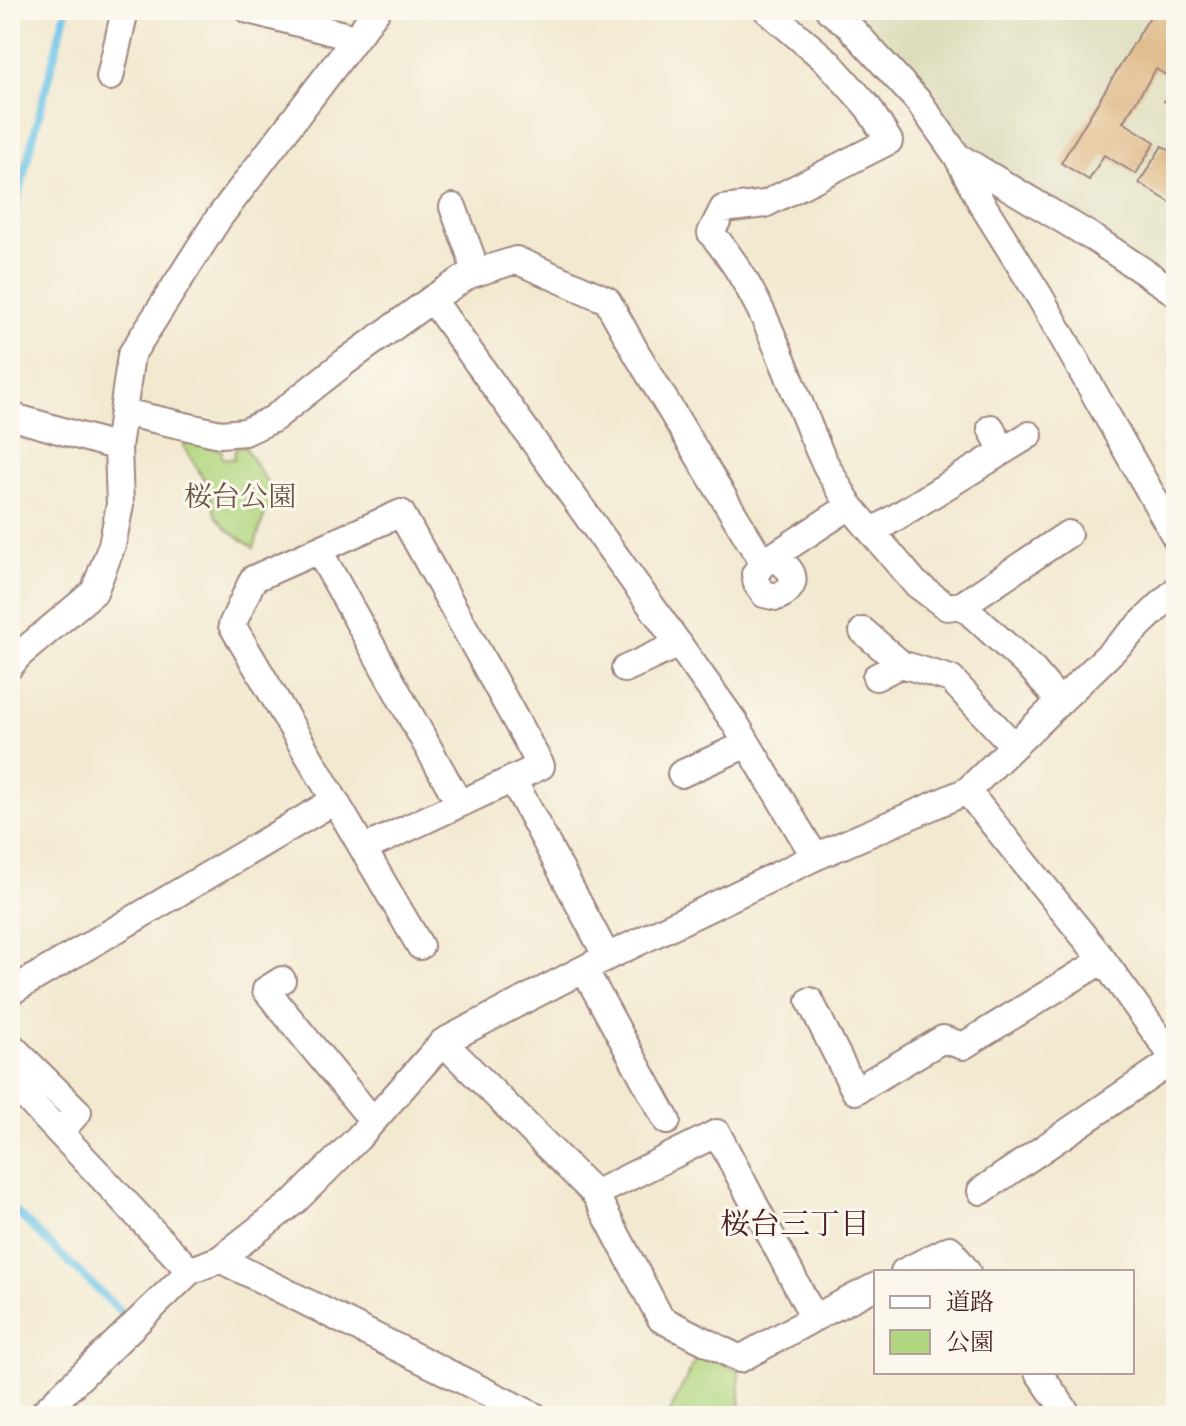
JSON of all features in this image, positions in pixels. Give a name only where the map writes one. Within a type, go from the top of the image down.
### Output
[{"type":"street","points":[[110,77],[125,10]]},
{"type":"street","points":[[249,10],[292,16],[355,38]]},
{"type":"street","points":[[10,666],[94,592],[112,545],[120,505],[118,447],[131,355],[218,219],[377,10]]},
{"type":"street","points":[[767,10],[828,62],[868,107],[889,141],[765,204],[723,209],[711,233],[729,253],[754,294],[821,457],[850,506],[915,583],[947,607],[962,605],[1068,534]]},
{"type":"street","points":[[829,10],[849,26],[919,102],[957,156],[1176,538]]},
{"type":"street","points":[[957,156],[1095,239],[1176,293]]},
{"type":"street","points":[[453,207],[471,256],[473,273]]},
{"type":"street","points":[[123,412],[220,434],[245,432],[273,419],[432,299],[473,273],[516,260],[607,300],[763,563],[850,506]]},
{"type":"street","points":[[432,299],[735,723],[815,857]]},
{"type":"street","points":[[10,416],[118,447]]},
{"type":"street","points":[[991,428],[1003,451]]},
{"type":"street","points":[[872,532],[1029,435]]},
{"type":"street","points":[[363,849],[541,766],[401,513],[253,579],[232,625],[334,801],[420,946]]},
{"type":"street","points":[[319,551],[459,803]]},
{"type":"street","points":[[40,1416],[190,1271],[220,1259],[296,1200],[373,1121],[443,1042],[607,957],[815,857],[967,791],[1176,590]]},
{"type":"street","points":[[962,605],[1033,670],[1059,701]]},
{"type":"street","points":[[863,631],[901,664],[951,679],[1013,745]]},
{"type":"street","points":[[625,669],[679,644]]},
{"type":"street","points":[[876,677],[901,664]]},
{"type":"street","points":[[681,774],[747,744]]},
{"type":"street","points":[[513,780],[607,957]]},
{"type":"street","points":[[967,791],[1172,1048],[981,1191]]},
{"type":"street","points":[[10,992],[334,801]]},
{"type":"street","points":[[810,1001],[855,1091],[943,1039],[963,1046],[1103,960]]},
{"type":"street","points":[[584,969],[667,1121]]},
{"type":"street","points":[[266,989],[373,1121]]},
{"type":"street","points":[[443,1042],[595,1194],[661,1319],[740,1359],[874,1287]]},
{"type":"street","points":[[10,1045],[78,1112],[60,1132]]},
{"type":"street","points":[[10,1080],[190,1271]]},
{"type":"street","points":[[595,1194],[717,1133],[814,1318]]},
{"type":"street","points":[[908,1270],[950,1249],[966,1270]]},
{"type":"street","points":[[220,1259],[534,1416]]},
{"type":"street","points":[[1039,1374],[1069,1416]]},
{"type":"shaded area","points":[[854,10],[1176,10],[1176,284],[964,151],[925,93]]},
{"type":"green space","name":"桜台公園","points":[[188,441],[222,450],[222,458],[234,459],[235,449],[244,446],[281,504],[266,510],[254,548],[228,530],[216,516],[205,481],[183,446]]},
{"type":"green space","points":[[699,1351],[739,1371],[741,1416],[668,1416]]},
{"type":"building","points":[[1154,10],[1176,10],[1176,39],[1172,45],[1176,47],[1176,81],[1156,69],[1123,122],[1155,142],[1136,174],[1104,155],[1089,180],[1061,163]]},
{"type":"building","points":[[1172,88],[1176,90],[1176,109],[1164,101]]},
{"type":"building","points":[[1162,146],[1176,155],[1176,206],[1139,183]]},
{"type":"waterway","points":[[10,228],[66,10]]},
{"type":"waterway","points":[[10,1206],[119,1310]]},
{"type":"district","name":"桜台三丁目","points":[[795,1223]]}]
